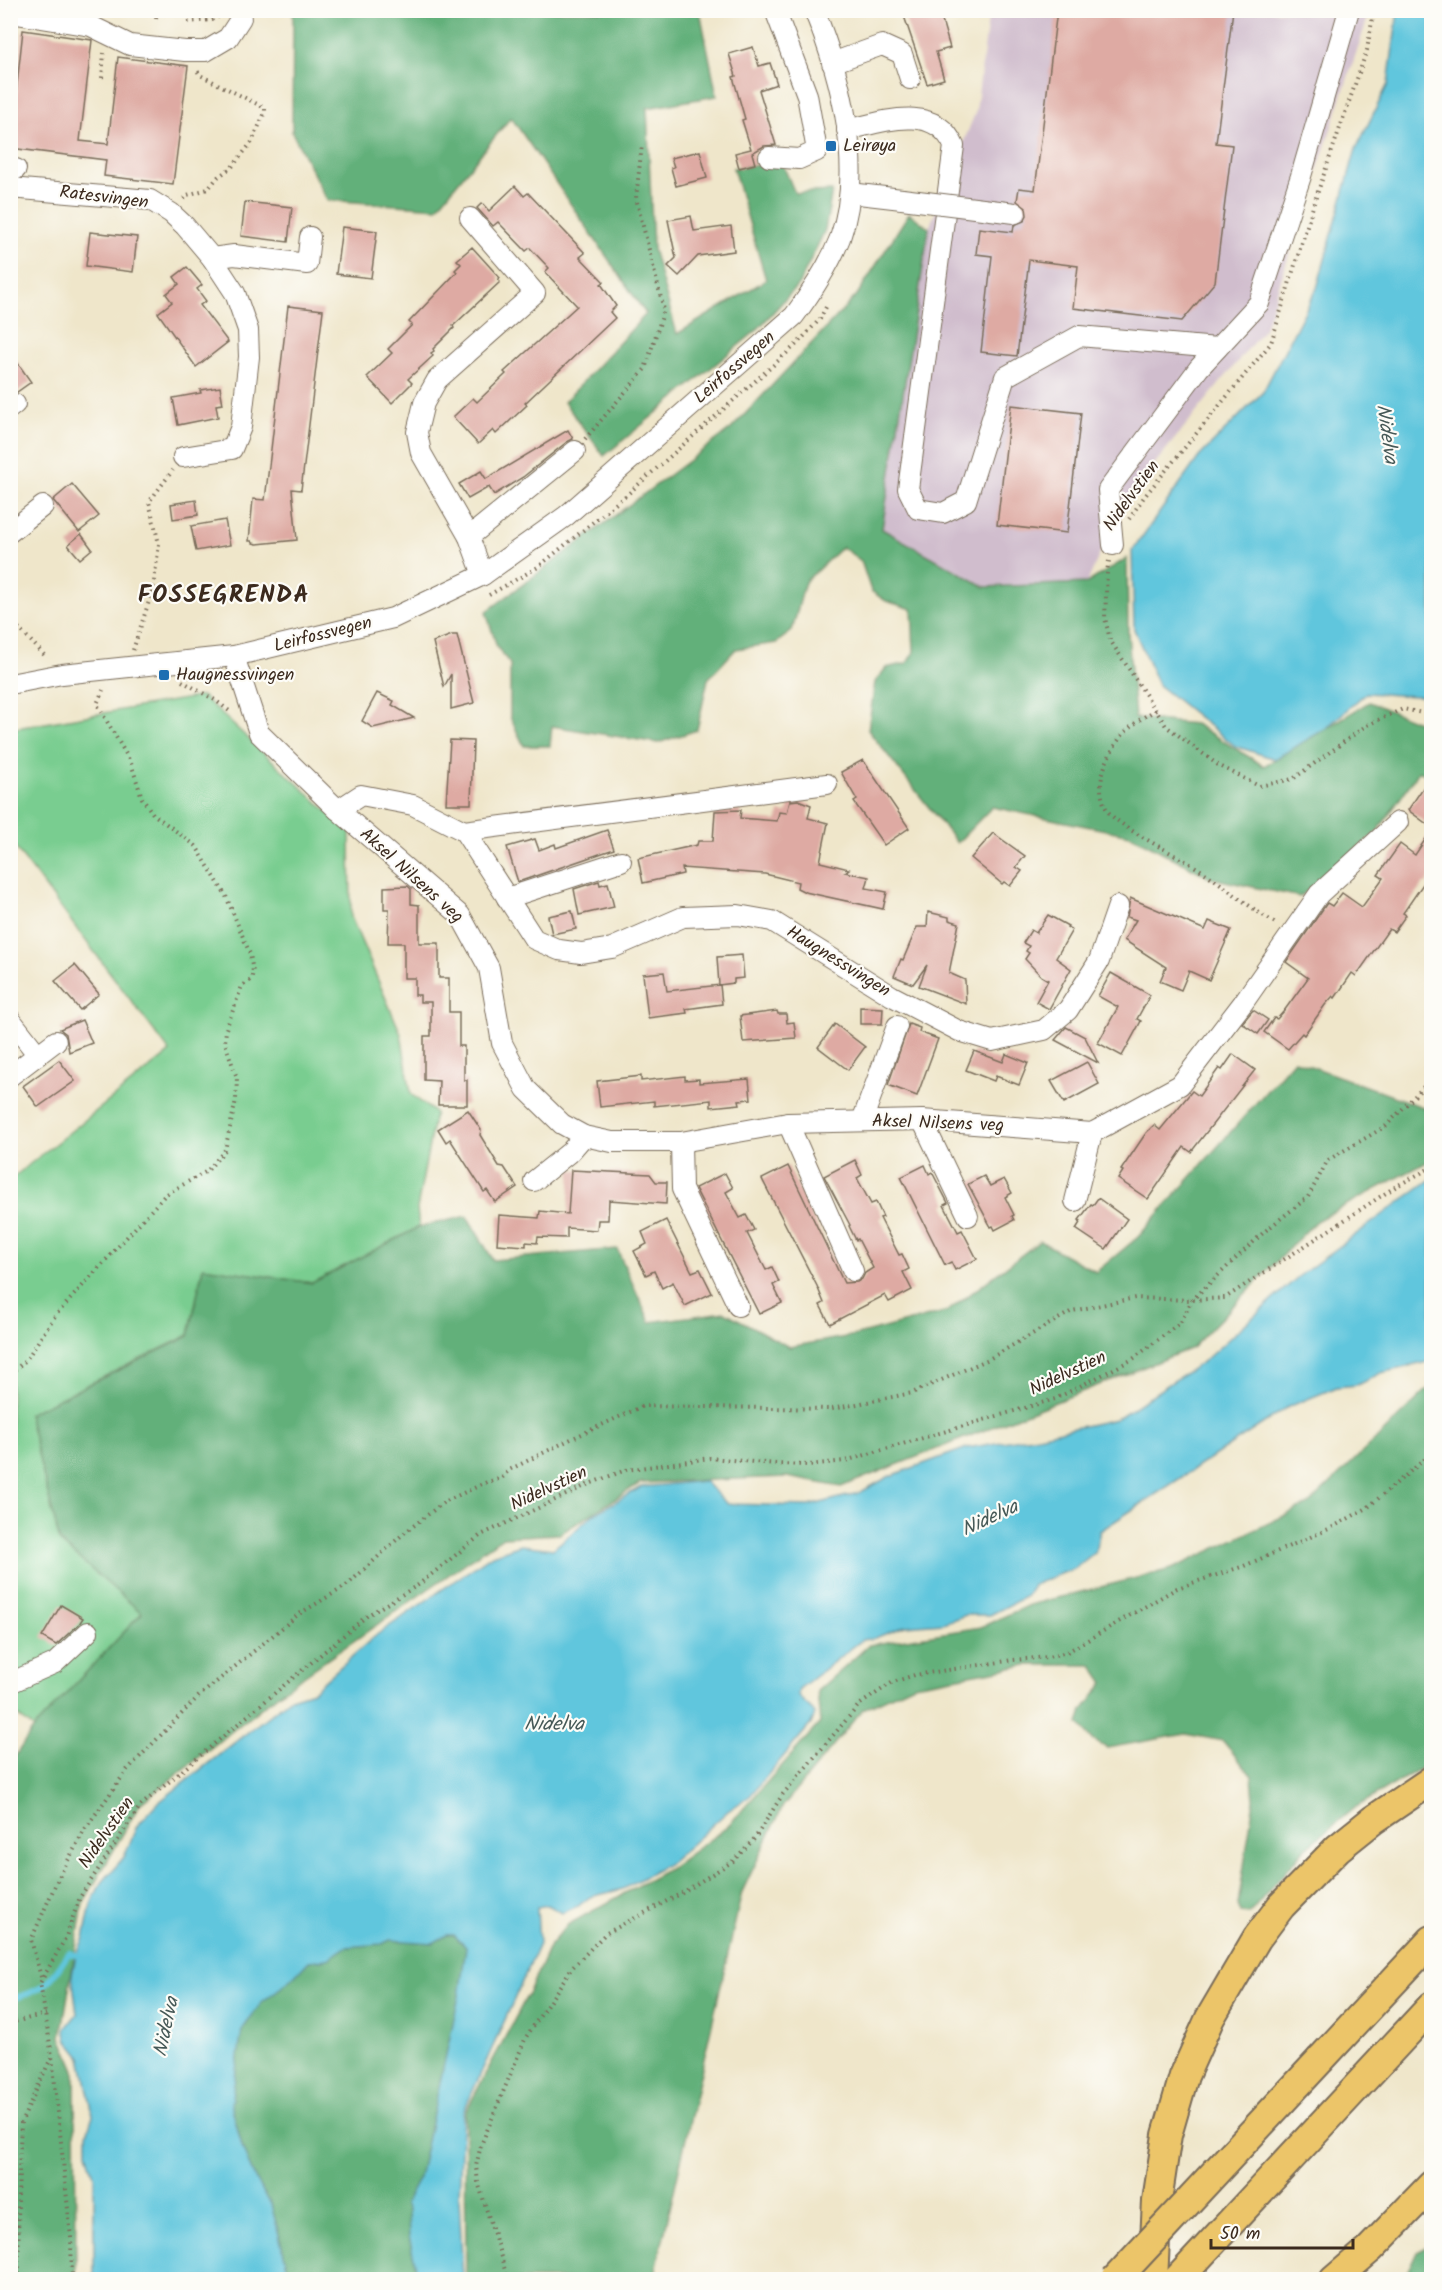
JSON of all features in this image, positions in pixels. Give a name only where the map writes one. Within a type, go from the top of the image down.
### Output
[{"type":"highway","points":[[1153,2280],[1157,2201],[1167,2135],[1184,2076],[1210,2018],[1257,1938],[1281,1906],[1338,1848],[1373,1820],[1431,1780]]},
{"type":"highway","points":[[1115,2280],[1431,1940]]},
{"type":"highway","points":[[1177,2280],[1431,2006]]},
{"type":"highway","points":[[1334,2280],[1370,2249],[1431,2185]]},
{"type":"street","points":[[769,157],[800,159],[818,151],[807,95],[775,10]]},
{"type":"street","name":"Leirfossvegen","points":[[10,684],[62,674],[234,656],[393,618],[483,575],[566,516],[794,316],[818,283],[840,237],[850,193],[851,162],[847,130],[832,63],[814,10]]},
{"type":"street","points":[[1113,545],[1108,490],[1200,368],[1259,303],[1301,176],[1349,10]]},
{"type":"street","points":[[10,13],[91,26],[130,45],[185,51],[206,51],[228,38],[241,18]]},
{"type":"street","points":[[832,63],[882,45],[902,54],[910,79]]},
{"type":"street","points":[[807,95],[837,84]]},
{"type":"street","points":[[847,130],[894,119],[917,118],[938,125],[950,136],[954,146],[908,489],[918,509],[943,513],[966,501],[1005,377],[1079,336],[1217,348]]},
{"type":"street","name":"Ratesvingen","points":[[10,188],[150,201],[171,213],[185,226],[212,258],[235,293],[248,330],[249,357],[242,427],[232,449],[183,457]]},
{"type":"street","points":[[850,193],[1014,213]]},
{"type":"street","points":[[470,218],[535,293],[437,380],[424,403],[417,432],[421,453],[469,537],[483,575]]},
{"type":"street","points":[[212,258],[234,255],[307,264],[310,237]]},
{"type":"street","points":[[469,537],[575,451]]},
{"type":"street","points":[[10,532],[43,506]]},
{"type":"street","name":"Aksel Nilsens veg","points":[[234,656],[259,733],[338,810],[460,915],[489,968],[502,1043],[526,1089],[562,1124],[584,1136],[612,1142],[681,1142],[788,1123],[862,1121],[922,1120],[1092,1133]]},
{"type":"street","points":[[338,810],[361,795],[413,805],[464,831],[827,784]]},
{"type":"street","points":[[1075,1201],[1092,1133],[1180,1085],[1243,1003],[1319,894],[1398,822]]},
{"type":"street","name":"Haugnessvingen","points":[[464,831],[534,939],[559,950],[581,953],[612,948],[683,917],[738,915],[772,921],[892,996],[959,1031],[992,1041],[1044,1030],[1068,1010],[1099,961],[1118,906]]},
{"type":"street","points":[[507,898],[621,861]]},
{"type":"street","points":[[10,1019],[38,1055]]},
{"type":"street","points":[[862,1121],[897,1026]]},
{"type":"street","points":[[10,1076],[56,1041]]},
{"type":"street","points":[[922,1120],[968,1216]]},
{"type":"street","points":[[788,1123],[853,1271]]},
{"type":"street","points":[[534,1181],[570,1152],[584,1136]]},
{"type":"street","points":[[681,1142],[682,1189],[738,1306]]},
{"type":"street","points":[[10,1683],[55,1663],[88,1632]]},
{"type":"path","name":"Nidelvstien","points":[[1374,10],[1367,50],[1315,200],[1271,343],[1144,497],[1113,545],[1107,571],[1105,618],[1110,640],[1166,726],[1218,765],[1259,786],[1293,779],[1367,725],[1403,709],[1431,715]]},
{"type":"path","points":[[156,18],[157,12]]},
{"type":"path","points":[[188,22],[212,20],[220,16]]},
{"type":"path","points":[[171,213],[187,195],[208,189],[218,177],[232,167],[252,142],[265,112],[265,108],[200,75],[185,51]]},
{"type":"path","points":[[575,451],[645,369],[664,309],[636,198],[642,144]]},
{"type":"path","points":[[132,653],[153,589],[159,544],[149,502],[183,457]]},
{"type":"path","points":[[10,619],[62,674]]},
{"type":"path","points":[[182,681],[215,700],[259,733]]},
{"type":"path","points":[[10,1374],[26,1360],[54,1316],[165,1195],[207,1171],[225,1150],[236,1100],[237,1078],[225,1042],[226,1029],[242,986],[251,980],[253,972],[250,954],[226,896],[196,846],[153,814],[142,798],[131,763],[97,704],[103,690]]},
{"type":"path","points":[[1156,710],[1129,728],[1110,753],[1101,775],[1101,789],[1107,810],[1120,822],[1198,868],[1262,915],[1292,932]]},
{"type":"path","name":"Nidelvstien","points":[[41,1980],[65,1940],[80,1897],[140,1806],[368,1614],[418,1585],[482,1535],[589,1484],[626,1470],[710,1458],[787,1465],[845,1461],[1055,1400],[1132,1359],[1180,1322],[1192,1300],[1264,1232],[1308,1197],[1328,1160],[1386,1126],[1431,1078]]},
{"type":"path","points":[[72,2280],[71,2238],[52,2056],[41,1993],[41,1980],[31,1940],[58,1879],[85,1829],[127,1770],[207,1689],[299,1614],[346,1586],[444,1502],[487,1482],[502,1478],[509,1470],[644,1406],[832,1409],[912,1393],[989,1359],[1072,1311],[1135,1298],[1192,1300],[1225,1298],[1395,1187],[1431,1167]]},
{"type":"path","points":[[508,2280],[478,2182],[476,2166],[481,2145],[525,2037],[571,1969],[605,1934],[682,1893],[733,1861],[755,1838],[783,1794],[859,1705],[893,1683],[915,1675],[1048,1657],[1067,1652],[1177,1588],[1244,1566],[1331,1528],[1367,1508],[1431,1453]]},
{"type":"path","points":[[10,2023],[46,2014]]},
{"type":"path","points":[[19,2280],[18,2197],[21,2123],[52,2056]]},
{"type":"shaded area","points":[[989,11],[1370,11],[1265,328],[1121,505],[1087,583],[985,587],[881,529],[929,228],[976,111]]},
{"type":"green space","points":[[293,11],[700,11],[717,96],[647,108],[653,249],[677,334],[766,280],[733,168],[782,163],[795,193],[832,191],[825,230],[799,284],[756,331],[604,456],[564,402],[646,314],[511,117],[437,208],[327,200],[292,132]]},
{"type":"green space","points":[[909,213],[929,228],[882,529],[985,587],[1087,583],[1127,558],[1128,633],[1135,718],[1195,724],[1264,766],[1369,702],[1431,727],[1431,777],[1419,771],[1377,832],[1300,897],[1211,878],[1130,835],[992,807],[957,843],[868,730],[875,682],[886,668],[907,663],[914,652],[912,609],[886,601],[871,591],[861,561],[842,547],[805,582],[792,631],[776,643],[736,649],[708,679],[697,730],[658,743],[552,726],[550,746],[524,746],[510,717],[510,664],[497,647],[486,612],[731,429],[857,295]]},
{"type":"green space","points":[[202,696],[350,832],[351,917],[401,1034],[411,1094],[435,1113],[417,1209],[419,1227],[312,1283],[203,1267],[189,1335],[28,1414],[60,1542],[142,1613],[34,1728],[10,1710],[11,1179],[170,1052],[11,842],[11,729]]},
{"type":"green space","points":[[1294,1060],[1431,1110],[1431,1160],[1316,1221],[1192,1348],[841,1487],[787,1477],[640,1483],[560,1534],[503,1537],[285,1689],[140,1804],[83,1904],[61,2037],[75,2070],[76,2279],[11,2279],[11,1762],[34,1728],[142,1613],[60,1542],[28,1414],[189,1336],[203,1267],[312,1283],[419,1227],[467,1216],[493,1260],[617,1249],[650,1322],[725,1312],[789,1347],[857,1335],[948,1311],[1040,1241],[1096,1272],[1138,1237]]},
{"type":"green space","points":[[1431,1386],[1431,1762],[1353,1809],[1304,1850],[1249,1914],[1241,1913],[1238,1905],[1254,1800],[1252,1776],[1223,1741],[1186,1734],[1107,1748],[1094,1741],[1079,1724],[1083,1710],[1104,1683],[1092,1665],[1027,1665],[914,1685],[863,1709],[783,1806],[742,1892],[654,2279],[470,2279],[466,2274],[465,2113],[529,1992],[550,1945],[567,1925],[672,1867],[727,1827],[820,1723],[817,1691],[869,1645],[981,1627],[1029,1605],[1172,1569],[1309,1504]]},
{"type":"green space","points":[[447,1935],[454,1935],[466,1947],[459,1996],[419,2178],[405,2204],[408,2210],[409,2236],[417,2272],[407,2279],[299,2279],[288,2269],[271,2204],[257,2183],[243,2150],[231,2104],[242,2030],[262,2002],[293,1978],[309,1961],[328,1959],[346,1947],[382,1944],[390,1940],[433,1943]]},
{"type":"green space","points":[[1431,2244],[1431,2279],[1404,2279],[1417,2251]]},
{"type":"water","name":"Nidelva","points":[[1398,11],[1432,11],[1431,697],[1366,693],[1325,729],[1275,759],[1235,746],[1158,685],[1134,629],[1132,551],[1199,457],[1263,392],[1317,288],[1356,149],[1388,84]]},
{"type":"water","name":"Nidelva","points":[[1431,1179],[1431,1360],[1381,1373],[1357,1385],[1337,1387],[1288,1407],[1100,1531],[1095,1552],[1075,1568],[1033,1585],[1025,1597],[990,1615],[966,1615],[943,1623],[905,1626],[875,1638],[862,1640],[799,1689],[798,1695],[815,1714],[811,1724],[750,1796],[728,1811],[671,1862],[623,1889],[590,1897],[578,1906],[562,1913],[548,1905],[537,1907],[539,1944],[463,2113],[459,2197],[463,2279],[407,2279],[417,2272],[409,2236],[408,2210],[405,2204],[419,2178],[459,1996],[466,1947],[454,1935],[447,1935],[433,1943],[390,1940],[382,1944],[346,1947],[328,1959],[309,1961],[293,1978],[262,2002],[242,2030],[231,2104],[243,2150],[257,2183],[271,2204],[288,2269],[299,2279],[94,2279],[94,2176],[87,2152],[87,2134],[93,2115],[81,2057],[68,2041],[65,2029],[77,2014],[72,1975],[76,1955],[84,1938],[91,1904],[100,1885],[124,1857],[137,1826],[158,1803],[291,1698],[313,1691],[375,1636],[492,1555],[521,1545],[553,1549],[594,1514],[641,1487],[704,1481],[727,1504],[809,1506],[859,1493],[890,1476],[967,1448],[1116,1419],[1204,1361],[1298,1277]]},
{"type":"building","points":[[902,10],[939,10],[950,48],[936,52],[944,79],[927,84]]},
{"type":"building","points":[[1057,10],[1233,10],[1216,143],[1232,145],[1215,282],[1182,321],[1073,308],[1078,266],[1029,260],[1017,356],[981,352],[992,256],[976,254],[979,228],[1013,232],[1014,225],[1024,221],[1027,215],[1026,208],[1017,201],[1019,188],[1035,190]]},
{"type":"building","points":[[23,30],[92,40],[80,141],[108,144],[118,57],[188,66],[173,184],[104,176],[106,160],[10,148]]},
{"type":"building","points":[[753,47],[759,66],[770,63],[777,84],[759,90],[776,145],[764,146],[752,153],[755,164],[739,168],[735,153],[751,149],[742,120],[745,119],[729,54]]},
{"type":"building","points":[[700,151],[707,178],[676,186],[671,158]]},
{"type":"building","points":[[515,186],[524,196],[528,193],[585,253],[580,257],[604,282],[601,284],[616,306],[610,312],[615,318],[525,403],[527,405],[496,434],[493,430],[478,444],[453,417],[473,398],[477,402],[506,374],[504,372],[577,306],[545,272],[549,268],[530,248],[526,251],[498,222],[493,226],[477,208],[482,203],[489,211]]},
{"type":"building","points":[[245,202],[292,207],[288,242],[241,236]]},
{"type":"building","points":[[691,216],[694,231],[731,226],[734,251],[698,256],[679,276],[668,266],[676,258],[668,220]]},
{"type":"building","points":[[342,227],[377,231],[371,278],[336,274]]},
{"type":"building","points":[[90,232],[137,237],[133,272],[86,266]]},
{"type":"building","points":[[472,247],[500,278],[498,280],[500,282],[453,326],[454,328],[433,349],[431,353],[433,356],[408,379],[412,383],[392,403],[367,377],[392,353],[388,349],[412,325],[409,322],[457,272],[455,270],[461,264],[457,260]]},
{"type":"building","points":[[187,267],[202,285],[197,289],[206,301],[200,305],[228,342],[196,367],[158,313],[172,302],[166,294],[179,284],[174,277]]},
{"type":"building","points":[[288,306],[323,310],[301,490],[292,489],[297,540],[257,544],[249,541],[253,499],[265,500]]},
{"type":"building","points":[[10,352],[31,382],[17,392],[10,393]]},
{"type":"building","points":[[220,387],[223,404],[216,405],[218,417],[178,425],[173,398]]},
{"type":"building","points":[[1011,405],[1081,413],[1067,533],[997,525]]},
{"type":"building","points":[[568,430],[573,439],[523,477],[494,495],[489,487],[468,499],[459,484],[481,471],[486,479]]},
{"type":"building","points":[[72,484],[99,516],[79,532],[53,500]]},
{"type":"building","points":[[196,500],[198,515],[173,519],[171,504]]},
{"type":"building","points":[[225,520],[230,545],[196,551],[191,526]]},
{"type":"building","points":[[81,534],[92,549],[80,559],[68,545]]},
{"type":"building","points":[[457,635],[474,703],[451,709],[451,674],[444,687],[433,642]]},
{"type":"building","points":[[377,693],[394,701],[392,705],[414,718],[373,728],[362,721]]},
{"type":"building","points":[[450,740],[473,741],[471,804],[446,804]]},
{"type":"building","points":[[863,760],[909,828],[884,845],[854,802],[857,800],[841,772]]},
{"type":"building","points":[[1431,776],[1431,827],[1408,810]]},
{"type":"building","points":[[798,800],[811,805],[808,818],[828,823],[820,862],[849,869],[845,872],[869,877],[866,888],[887,892],[883,909],[805,892],[797,888],[798,882],[765,874],[682,868],[683,874],[643,883],[638,858],[697,845],[698,841],[713,841],[715,811],[741,810],[740,818],[777,821],[779,812],[787,813],[790,801]]},
{"type":"building","points":[[607,830],[614,849],[518,882],[507,847],[535,839],[539,850],[555,844],[556,848]]},
{"type":"building","points":[[1431,831],[1431,876],[1403,913],[1406,915],[1394,932],[1389,929],[1356,976],[1352,973],[1335,998],[1333,996],[1325,1005],[1304,1035],[1302,1033],[1288,1049],[1264,1032],[1274,1018],[1277,1019],[1284,1011],[1308,978],[1286,962],[1327,903],[1332,906],[1342,893],[1362,907],[1383,878],[1378,875],[1400,844],[1415,855]]},
{"type":"building","points":[[993,833],[1025,856],[1016,867],[1022,871],[1010,886],[1004,882],[1002,884],[971,858]]},
{"type":"building","points":[[599,881],[600,885],[608,883],[614,907],[579,915],[574,889]]},
{"type":"building","points":[[408,886],[411,889],[411,904],[419,905],[419,943],[439,943],[439,978],[449,978],[449,1012],[459,1012],[459,1046],[464,1046],[467,1105],[438,1105],[439,1081],[424,1080],[424,1036],[431,1036],[431,1002],[420,1002],[420,995],[415,995],[415,978],[404,978],[404,943],[388,943],[389,909],[384,909],[384,887]]},
{"type":"building","points":[[1130,898],[1205,930],[1209,921],[1231,930],[1209,980],[1189,971],[1181,990],[1160,981],[1166,967],[1124,940],[1136,920],[1127,917]]},
{"type":"building","points":[[572,911],[576,929],[552,934],[548,916]]},
{"type":"building","points":[[928,912],[949,917],[949,920],[959,923],[949,973],[965,980],[966,1004],[919,986],[927,965],[913,984],[894,976],[917,927],[927,927]]},
{"type":"building","points":[[1048,915],[1072,930],[1056,958],[1071,969],[1049,1009],[1036,1002],[1048,980],[1025,959],[1029,953],[1026,951],[1029,946],[1023,943],[1031,930],[1036,933]]},
{"type":"building","points":[[742,955],[744,978],[734,979],[734,983],[719,985],[717,957]]},
{"type":"building","points":[[75,965],[99,994],[80,1010],[55,981]]},
{"type":"building","points":[[664,972],[667,991],[720,985],[722,1004],[686,1009],[687,1013],[648,1018],[643,974]]},
{"type":"building","points":[[1111,973],[1150,995],[1137,1019],[1141,1021],[1122,1056],[1098,1043],[1118,1007],[1098,996]]},
{"type":"building","points":[[860,1007],[883,1008],[882,1024],[860,1024]]},
{"type":"building","points":[[1253,1010],[1268,1020],[1258,1034],[1242,1023]]},
{"type":"building","points":[[777,1011],[778,1014],[786,1014],[787,1023],[794,1022],[796,1038],[743,1042],[740,1016]]},
{"type":"building","points":[[82,1020],[92,1043],[69,1052],[66,1034],[60,1029]]},
{"type":"building","points":[[835,1024],[865,1047],[848,1070],[818,1047]]},
{"type":"building","points":[[909,1024],[920,1028],[919,1032],[938,1039],[917,1096],[888,1085]]},
{"type":"building","points":[[1066,1027],[1085,1037],[1098,1063],[1055,1040]]},
{"type":"building","points":[[974,1051],[1003,1062],[1006,1054],[1028,1063],[1019,1085],[996,1076],[994,1081],[966,1070]]},
{"type":"building","points":[[1233,1054],[1255,1070],[1191,1152],[1184,1147],[1148,1199],[1118,1179],[1123,1171],[1121,1170],[1146,1133],[1154,1125],[1160,1130],[1192,1091],[1199,1096],[1219,1068],[1222,1070]]},
{"type":"building","points":[[59,1060],[75,1081],[38,1107],[23,1086]]},
{"type":"building","points":[[1087,1062],[1099,1084],[1064,1103],[1051,1081]]},
{"type":"building","points":[[641,1076],[641,1081],[685,1076],[685,1080],[699,1079],[699,1083],[749,1079],[751,1099],[739,1100],[740,1104],[711,1107],[711,1100],[654,1106],[654,1101],[600,1107],[597,1081]]},
{"type":"building","points":[[468,1110],[499,1166],[504,1167],[517,1187],[495,1202],[487,1190],[484,1192],[450,1139],[446,1142],[438,1129]]},
{"type":"building","points":[[855,1160],[862,1175],[857,1178],[871,1204],[876,1202],[883,1217],[880,1218],[909,1269],[903,1272],[912,1290],[889,1302],[885,1295],[830,1324],[820,1305],[824,1303],[817,1286],[762,1179],[788,1166],[844,1283],[857,1282],[873,1268],[858,1239],[856,1240],[824,1176]]},
{"type":"building","points":[[925,1165],[929,1174],[932,1172],[948,1203],[944,1205],[958,1232],[962,1230],[977,1259],[955,1270],[951,1262],[945,1265],[901,1177]]},
{"type":"building","points":[[571,1170],[650,1174],[656,1182],[667,1182],[666,1204],[609,1200],[608,1220],[598,1220],[597,1230],[567,1228],[567,1238],[538,1237],[537,1243],[526,1242],[526,1246],[497,1244],[499,1215],[539,1218],[540,1211],[568,1214]]},
{"type":"building","points":[[725,1173],[733,1188],[726,1192],[740,1218],[746,1215],[754,1230],[747,1233],[766,1270],[772,1267],[779,1282],[773,1285],[782,1303],[759,1314],[695,1188]]},
{"type":"building","points":[[984,1176],[990,1186],[1004,1179],[1012,1193],[1005,1197],[1014,1215],[1012,1216],[1014,1220],[995,1230],[993,1226],[991,1227],[968,1184]]},
{"type":"building","points":[[1098,1198],[1127,1219],[1106,1249],[1076,1229],[1081,1221],[1079,1220]]},
{"type":"building","points":[[666,1220],[692,1272],[700,1269],[712,1293],[685,1306],[673,1282],[662,1288],[654,1271],[646,1275],[634,1251],[647,1244],[642,1232]]},
{"type":"building","points":[[61,1605],[83,1618],[56,1645],[42,1637]]},
{"type":"waterway","points":[[10,1999],[39,1989],[57,1971],[69,1953],[76,1955]]},
{"type":"place","name":"Leirøya","points":[[831,146]]},
{"type":"place","name":"Haugnessvingen","points":[[164,675]]},
{"type":"district","name":"FOSSEGRENDA","points":[[224,595]]}]
